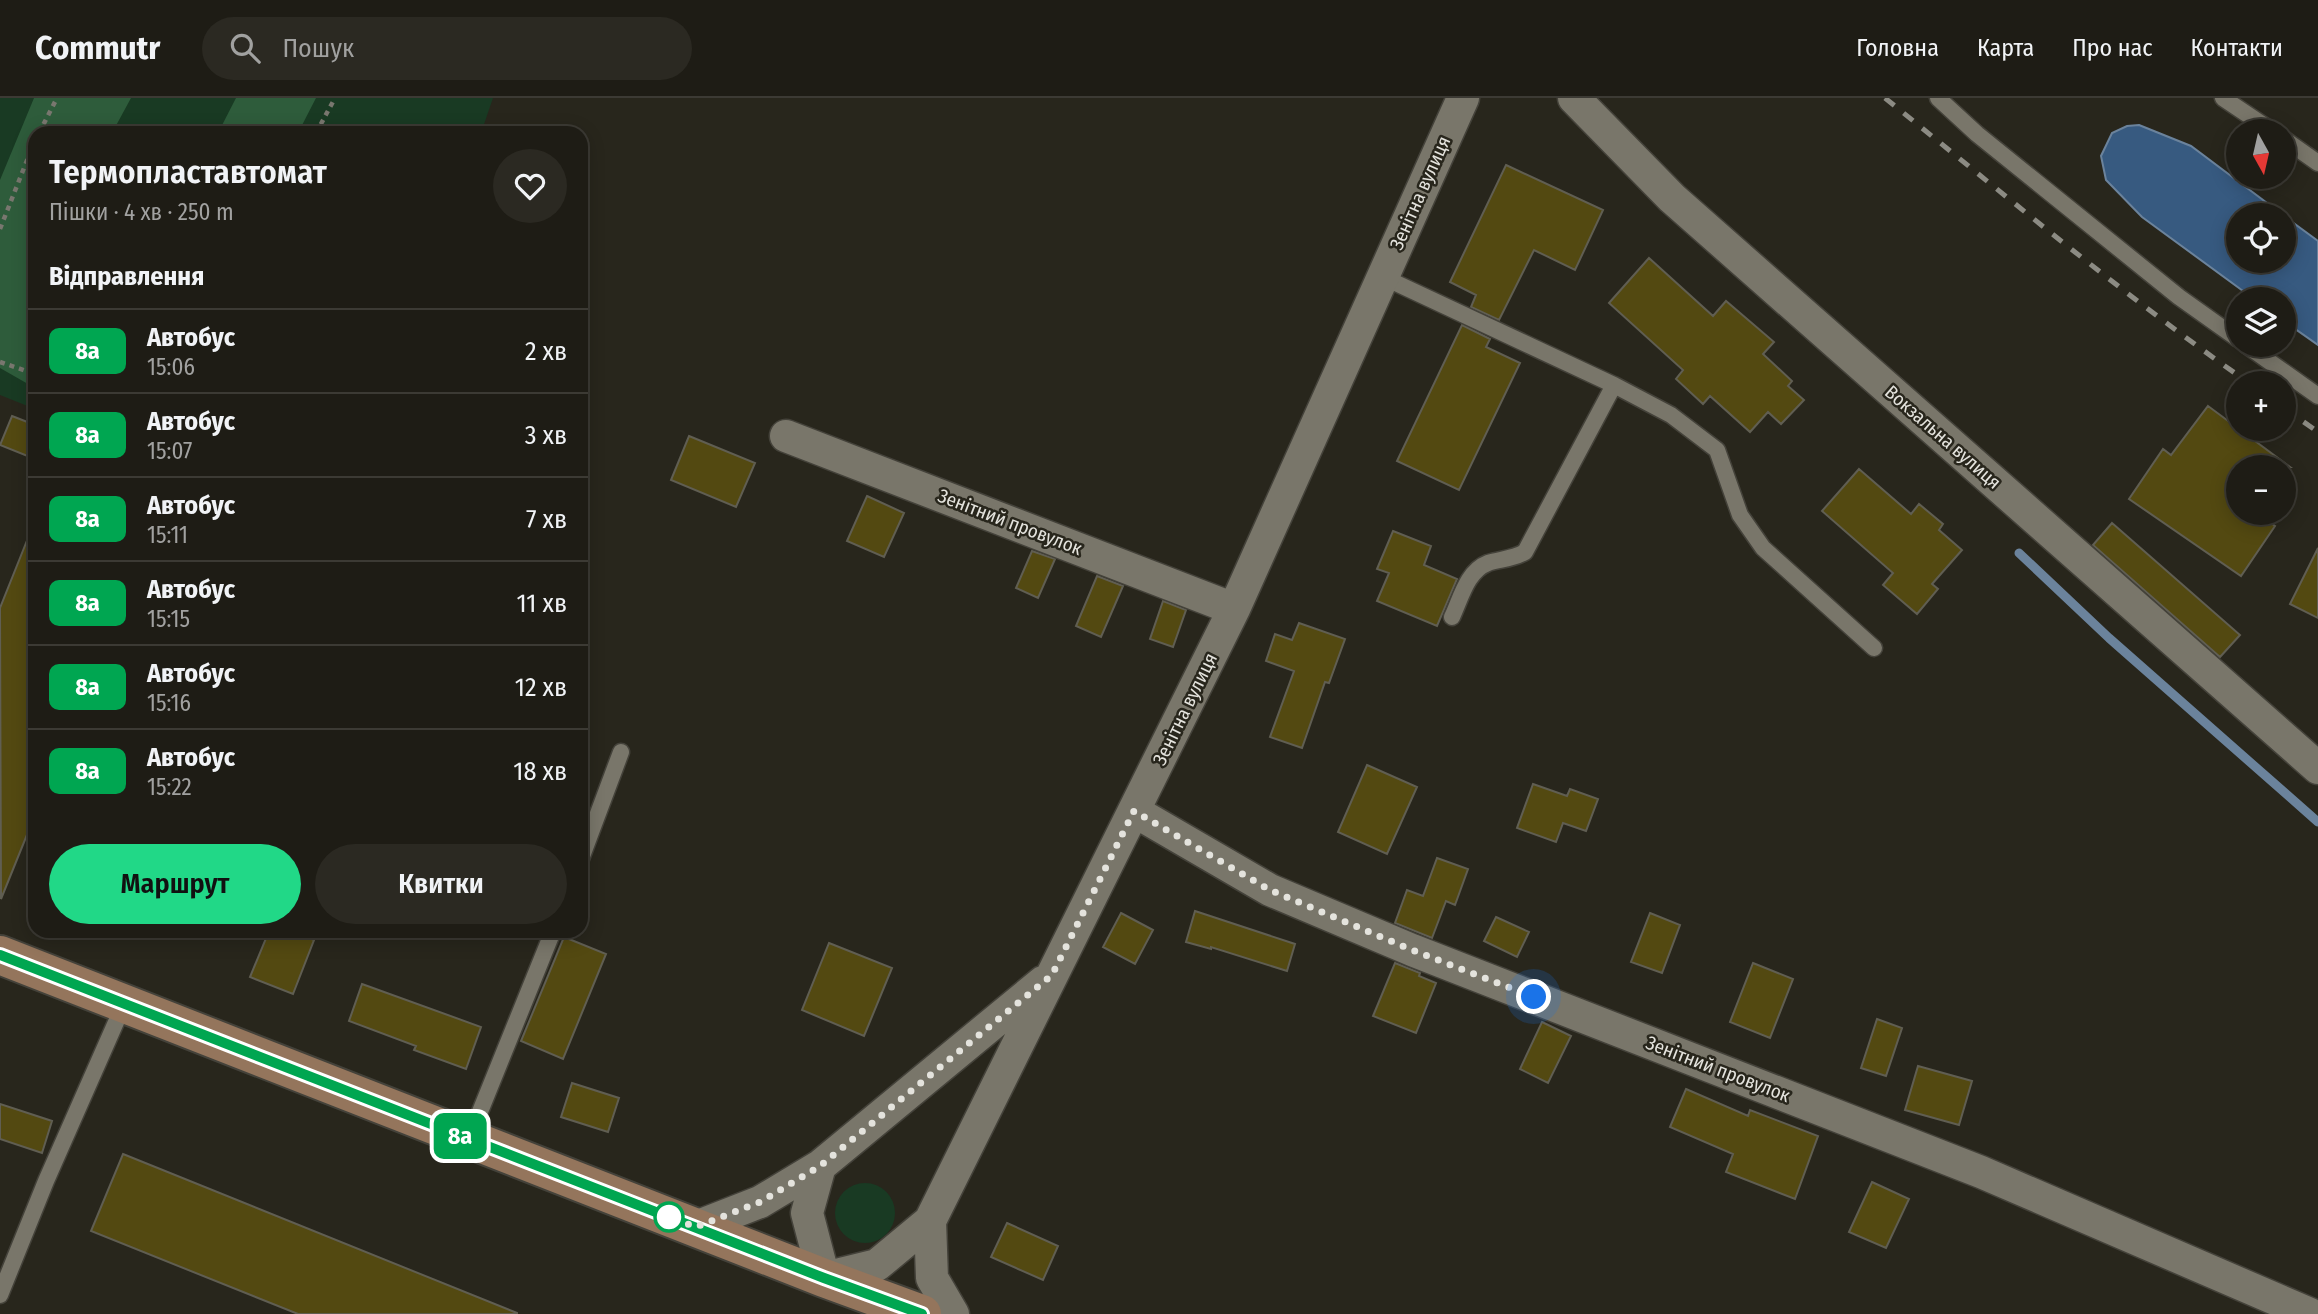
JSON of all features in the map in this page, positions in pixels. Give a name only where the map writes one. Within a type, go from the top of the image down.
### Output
[{"type":"main road","points":[[0,955],[922,1314]]},
{"type":"street","name":"Зенітна вулиця","points":[[953,1314],[932,1278],[930,1221],[1234,609],[1464,98]]},
{"type":"street","name":"Вокзальна вулиця","points":[[1574,98],[1672,198],[2318,768]]},
{"type":"street","name":"Зенітний провулок","points":[[786,436],[1234,609]]},
{"type":"street","name":"Зенітний провулок","points":[[1134,811],[1270,890],[1425,955],[1981,1172],[2309,1314]]},
{"type":"street","points":[[696,1227],[760,1202],[820,1166],[1052,975]]},
{"type":"street","points":[[820,1166],[807,1213],[824,1278],[877,1265],[930,1221]]},
{"type":"lane","points":[[1938,98],[1977,134],[2179,297],[2226,330]]},
{"type":"lane","points":[[2223,98],[2254,119]]},
{"type":"lane","points":[[2296,147],[2318,163]]},
{"type":"lane","points":[[1383,277],[1614,385],[1671,415],[1717,450],[1740,514],[1763,548],[1874,648]]},
{"type":"lane","points":[[2263,357],[2318,396]]},
{"type":"lane","points":[[1452,617],[1474,570],[1525,552],[1614,385]]},
{"type":"lane","points":[[588,840],[621,752]]},
{"type":"lane","points":[[469,1139],[549,938]]},
{"type":"lane","points":[[0,1295],[46,1181],[124,1004]]},
{"type":"path","points":[[42,126],[57,98]]},
{"type":"path","points":[[320,126],[335,98]]},
{"type":"path","points":[[0,229],[28,157]]},
{"type":"path","points":[[0,362],[28,372]]},
{"type":"green space","points":[[0,98],[493,98],[483,126],[28,126],[28,406],[0,395]]},
{"type":"green space","points":[[34,98],[131,98],[116,126],[28,126],[28,384],[0,368],[0,180]]},
{"type":"green space","points":[[236,98],[316,98],[302,126],[222,126]]},
{"type":"green space","points":[[865,1183],[886,1192],[895,1213],[886,1234],[865,1243],[844,1234],[835,1213],[844,1192]]},
{"type":"water","points":[[2139,125],[2191,146],[2226,172],[2226,189],[2248,189],[2267,203],[2226,203],[2226,273],[2296,273],[2296,225],[2318,241],[2318,345],[2296,329],[2296,287],[2238,287],[2142,217],[2106,180],[2101,156],[2112,133],[2127,126]]},
{"type":"building","points":[[1506,165],[1603,210],[1575,270],[1534,250],[1499,320],[1471,307],[1476,295],[1450,282]]},
{"type":"building","points":[[1649,258],[1713,316],[1726,301],[1774,342],[1763,354],[1792,381],[1788,386],[1804,400],[1781,424],[1768,412],[1750,432],[1710,396],[1703,404],[1676,379],[1683,370],[1609,303]]},
{"type":"building","points":[[1462,325],[1490,339],[1486,347],[1520,363],[1459,490],[1397,461]]},
{"type":"building","points":[[2208,406],[2226,419],[2226,441],[2255,441],[2274,455],[2226,455],[2226,525],[2275,526],[2241,576],[2129,499],[2163,449],[2171,455]]},
{"type":"building","points":[[12,416],[28,422],[28,456],[0,445]]},
{"type":"building","points":[[689,436],[755,463],[736,507],[671,480]]},
{"type":"building","points":[[1859,469],[1911,514],[1919,504],[1943,524],[1939,530],[1962,550],[1932,584],[1938,589],[1917,614],[1883,585],[1893,573],[1822,511]]},
{"type":"building","points":[[867,496],[904,513],[884,557],[847,541]]},
{"type":"building","points":[[2112,523],[2240,635],[2220,657],[2093,545]]},
{"type":"building","points":[[1393,531],[1431,546],[1424,565],[1457,579],[1437,626],[1377,601],[1389,573],[1377,569]]},
{"type":"building","points":[[28,538],[28,832],[1,899],[0,608]]},
{"type":"building","points":[[2318,548],[2318,618],[2290,604]]},
{"type":"building","points":[[1032,551],[1055,559],[1038,598],[1016,588]]},
{"type":"building","points":[[1097,576],[1123,586],[1101,637],[1076,626]]},
{"type":"building","points":[[1163,601],[1186,610],[1173,647],[1150,639]]},
{"type":"building","points":[[1299,623],[1345,639],[1329,683],[1325,682],[1302,748],[1270,737],[1294,671],[1266,661],[1275,634],[1292,640]]},
{"type":"building","points":[[1367,765],[1417,787],[1387,854],[1338,832]]},
{"type":"building","points":[[1533,784],[1567,796],[1570,789],[1598,799],[1586,831],[1563,823],[1556,842],[1517,828]]},
{"type":"building","points":[[1437,858],[1468,869],[1455,905],[1446,901],[1432,938],[1395,923],[1407,890],[1423,896]]},
{"type":"building","points":[[1195,911],[1295,944],[1287,971],[1186,942]]},
{"type":"building","points":[[1121,913],[1153,930],[1135,964],[1103,947]]},
{"type":"building","points":[[1650,913],[1680,925],[1662,973],[1631,962]]},
{"type":"building","points":[[1496,917],[1529,932],[1517,957],[1484,941]]},
{"type":"building","points":[[266,938],[314,940],[293,994],[250,977]]},
{"type":"building","points":[[564,938],[606,954],[563,1059],[521,1041]]},
{"type":"building","points":[[829,943],[892,968],[864,1036],[802,1010]]},
{"type":"building","points":[[1395,963],[1436,983],[1416,1033],[1373,1016]]},
{"type":"building","points":[[1753,963],[1793,979],[1770,1038],[1730,1022]]},
{"type":"building","points":[[362,984],[481,1027],[466,1069],[414,1050],[416,1046],[349,1021]]},
{"type":"building","points":[[1877,1019],[1902,1028],[1886,1076],[1861,1068]]},
{"type":"building","points":[[1542,1022],[1571,1036],[1548,1083],[1520,1069]]},
{"type":"building","points":[[1918,1066],[1972,1081],[1959,1125],[1905,1110]]},
{"type":"building","points":[[572,1083],[619,1098],[608,1132],[561,1117]]},
{"type":"building","points":[[1686,1089],[1748,1116],[1750,1110],[1818,1136],[1795,1199],[1726,1172],[1733,1154],[1670,1127]]},
{"type":"building","points":[[0,1104],[52,1121],[42,1153],[0,1139]]},
{"type":"building","points":[[123,1154],[517,1314],[298,1314],[91,1231]]},
{"type":"building","points":[[1872,1182],[1909,1199],[1886,1248],[1849,1232]]},
{"type":"building","points":[[1007,1223],[1058,1246],[1043,1280],[991,1257]]},
{"type":"waterway","points":[[2019,553],[2109,638],[2318,822]]},
{"type":"railway","points":[[1885,98],[2110,280],[2232,371]]},
{"type":"railway","points":[[2296,416],[2318,432]]},
{"type":"bus line","name":"8а","points":[[0,955],[922,1314]]},
{"type":"route","points":[[669,1217],[661,1214],[696,1227],[760,1202],[820,1166],[1052,975],[1134,811],[1270,890],[1412,950],[1534,997]]}]
